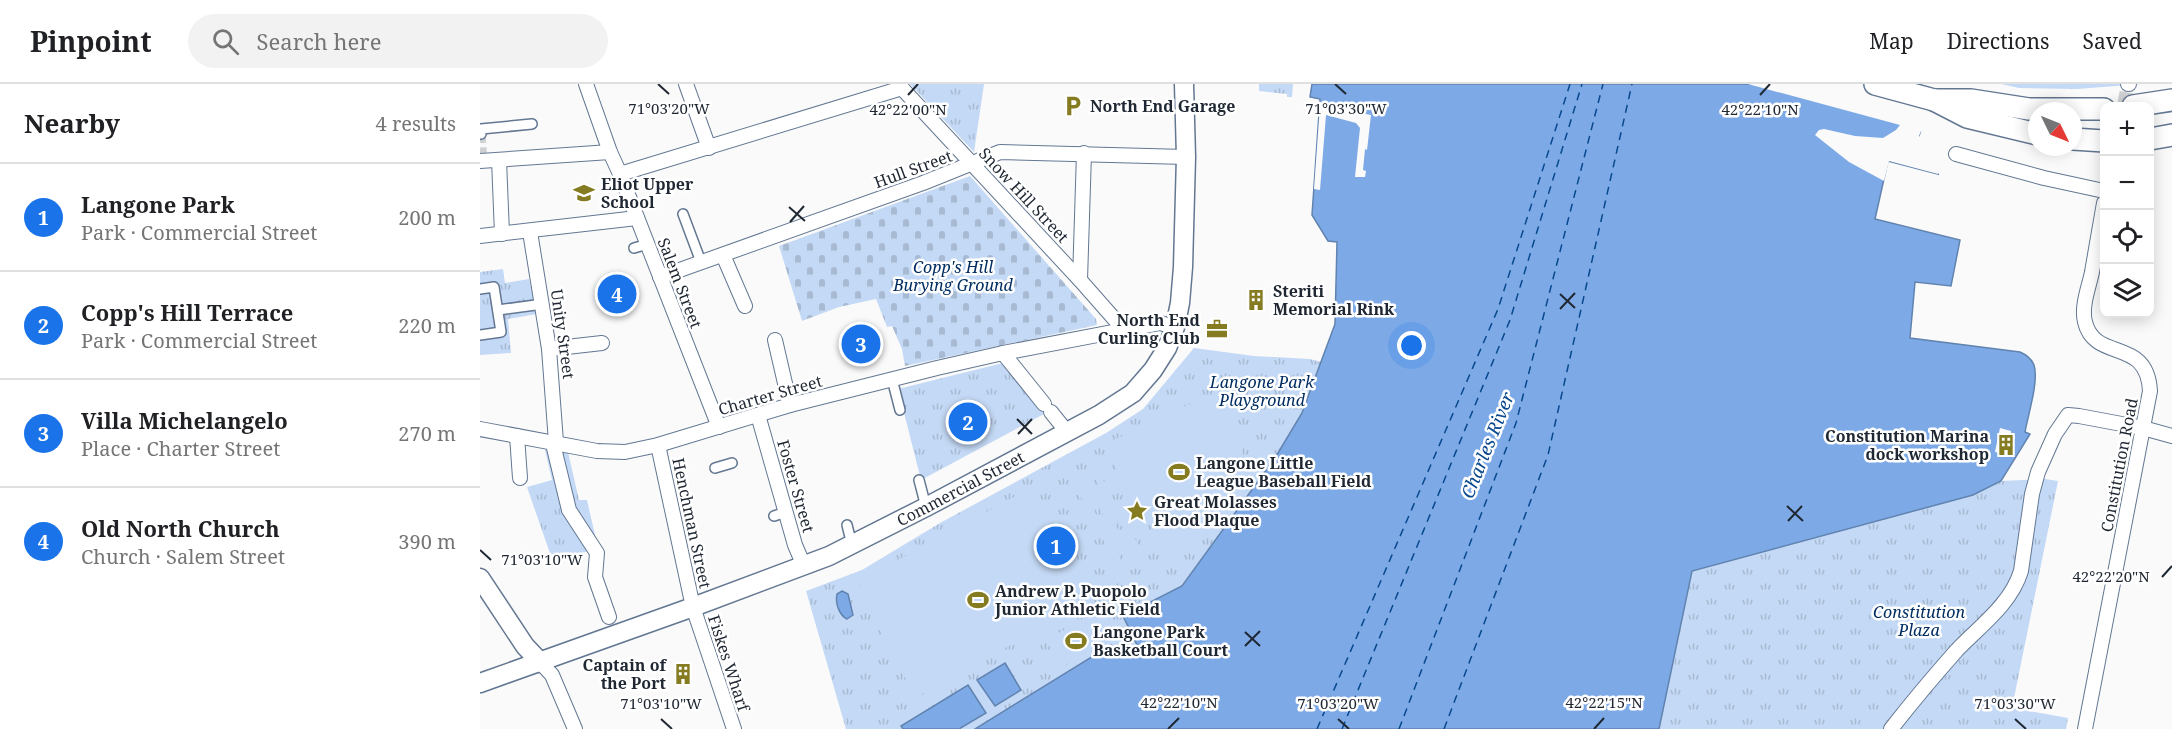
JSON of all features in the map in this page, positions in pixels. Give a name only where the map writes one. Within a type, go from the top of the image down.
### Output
[{"type":"main road","name":"Commercial Street","points":[[480,683],[541,663],[804,566],[852,545],[1118,404],[1133,393],[1157,365],[1167,348],[1175,327],[1180,303],[1186,157],[1184,84]]},
{"type":"main road","points":[[1875,84],[1934,100],[1967,117],[2028,132]]},
{"type":"main road","points":[[1934,100],[1971,100],[2029,109],[2100,109]]},
{"type":"main road","points":[[2154,103],[2172,100]]},
{"type":"main road","points":[[2154,138],[2172,135]]},
{"type":"main road","points":[[2082,140],[2100,141]]},
{"type":"main road","points":[[480,578],[525,646],[541,663]]},
{"type":"street","name":"Salem Street","points":[[586,84],[637,218],[641,246],[660,277],[718,427]]},
{"type":"street","points":[[620,174],[710,148],[900,86]]},
{"type":"street","name":"Snow Hill Street","points":[[900,86],[1124,330]]},
{"type":"street","points":[[687,87],[710,148]]},
{"type":"street","points":[[481,134],[481,129],[532,124]]},
{"type":"street","name":"Hull Street","points":[[660,277],[923,183],[1005,151],[1186,157]]},
{"type":"street","points":[[480,161],[610,152]]},
{"type":"street","points":[[1080,280],[1084,153]]},
{"type":"street","points":[[1956,154],[2043,178],[2100,190]]},
{"type":"street","points":[[499,160],[502,234]]},
{"type":"street","name":"Constitution Road","points":[[2085,729],[2150,391],[2146,370],[2132,355],[2096,341],[2085,322],[2085,303],[2103,210]]},
{"type":"street","points":[[683,214],[701,262]]},
{"type":"street","points":[[480,236],[637,218]]},
{"type":"street","name":"Unity Street","points":[[530,232],[549,349],[555,445],[569,510],[597,553],[595,576],[609,617]]},
{"type":"street","points":[[723,255],[745,306]]},
{"type":"street","points":[[480,289],[494,287],[501,333],[480,335]]},
{"type":"street","points":[[498,310],[543,304]]},
{"type":"street","name":"Charter Street","points":[[480,429],[555,445],[597,451],[626,452],[658,445],[790,405],[1003,353],[1160,323],[1175,327]]},
{"type":"street","points":[[775,340],[790,405]]},
{"type":"street","points":[[549,349],[602,343]]},
{"type":"street","points":[[1003,353],[1066,432]]},
{"type":"street","points":[[892,379],[900,410]]},
{"type":"street","name":"Foster Street","points":[[758,415],[780,514],[804,566]]},
{"type":"street","points":[[1891,729],[1958,650],[1999,608],[2016,583],[2021,571],[2032,494],[2038,472],[2068,415],[2143,428],[2172,436]]},
{"type":"street","points":[[517,436],[520,478]]},
{"type":"street","name":"Henchman Street","points":[[658,445],[693,607]]},
{"type":"street","points":[[715,468],[732,463]]},
{"type":"street","points":[[918,480],[926,507]]},
{"type":"street","points":[[847,525],[852,545]]},
{"type":"street","name":"Fiskes Wharf","points":[[693,607],[734,729]]},
{"type":"street","points":[[541,663],[552,675],[575,729]]},
{"type":"green space","points":[[910,84],[984,84],[974,152]]},
{"type":"green space","points":[[1259,84],[1293,84],[1292,97],[1287,97],[1287,94],[1259,91]]},
{"type":"green space","points":[[2001,84],[2142,84],[2077,89],[2019,88]]},
{"type":"green space","name":"Copp's Hill Burying Ground","points":[[970,176],[1096,319],[1097,325],[905,366],[902,349],[892,326],[887,327],[876,299],[839,307],[802,321],[779,246]]},
{"type":"green space","points":[[503,269],[505,283],[529,279],[537,314],[508,319],[511,353],[480,355],[480,272]]},
{"type":"green space","name":"Langone Park Playground","points":[[1194,348],[1321,362],[1302,413],[1275,458],[1182,586],[1123,616],[1138,647],[1117,657],[1111,645],[975,729],[846,729],[806,591],[862,570],[940,523],[1106,433],[1143,409]]},
{"type":"green space","points":[[1003,363],[1044,414],[921,480],[898,389]]},
{"type":"green space","name":"Langone Little League Baseball Field","points":[[1223,390],[1236,415],[1241,438],[1241,463],[1233,498],[1200,544],[1173,559],[1108,454],[1112,441]]},
{"type":"green space","points":[[545,450],[568,452],[579,500],[587,500],[598,548],[553,562],[527,487],[552,480]]},
{"type":"green space","points":[[1094,463],[1118,507],[1113,510],[1089,466]]},
{"type":"green space","points":[[1085,469],[1108,512],[1103,515],[1079,471]]},
{"type":"green space","points":[[1075,474],[1098,518],[1093,520],[1070,477]]},
{"type":"green space","name":"Constitution Plaza","points":[[2045,479],[2058,481],[2012,708],[2068,718],[2066,729],[1659,729],[1692,571],[1973,495],[2001,481]]},
{"type":"green space","name":"Andrew P. Puopolo Junior Athletic Field","points":[[1023,492],[1037,496],[1088,591],[1095,609],[981,660],[916,698],[859,592],[863,579]]},
{"type":"green space","points":[[1124,519],[1148,562],[1142,565],[1119,521]]},
{"type":"green space","points":[[1115,524],[1138,567],[1133,570],[1109,527]]},
{"type":"green space","points":[[1105,529],[1128,573],[1123,576],[1099,532]]},
{"type":"green space","name":"Langone Park Basketball Court","points":[[1091,615],[1106,642],[1061,667],[1046,640]]},
{"type":"water","name":"Charles River","points":[[1312,84],[1935,84],[1919,136],[1938,174],[1888,161],[1875,219],[1960,240],[1951,286],[1915,282],[1910,338],[2020,352],[2029,357],[2035,372],[2034,389],[2025,432],[2030,434],[2001,481],[1973,495],[1692,571],[1659,729],[975,729],[1111,645],[1117,657],[1138,647],[1123,616],[1182,586],[1275,458],[1302,413],[1335,324],[1337,242],[1328,241],[1312,215],[1320,99],[1310,97]]},
{"type":"water","points":[[842,591],[848,594],[853,615],[847,619],[837,605],[837,594]]},
{"type":"water","points":[[1005,663],[1021,690],[995,706],[977,680]]},
{"type":"water","points":[[968,685],[986,713],[959,729],[903,729],[901,726]]},
{"type":"pier","points":[[1748,84],[1938,84],[1924,131],[1921,131],[1919,136],[1924,139],[1939,170],[1938,174],[1889,161],[1884,181],[1849,162],[1815,135],[1819,130],[1824,129],[1855,136],[1883,138],[1900,125]]},
{"type":"pier","points":[[1320,105],[1371,115],[1367,150],[1365,149],[1363,170],[1366,171],[1365,177],[1355,177],[1360,128],[1356,123],[1326,115],[1320,190],[1314,189]]},
{"type":"pier","name":"Constitution Marina dock workshop","points":[[2000,428],[2011,431],[2011,435],[2015,436],[2011,455],[1995,452]]},
{"type":"ferry route","points":[[1317,729],[1498,309],[1570,84]]},
{"type":"ferry route","points":[[1342,729],[1510,320],[1582,84]]},
{"type":"ferry route","points":[[1399,729],[1516,423],[1603,84]]},
{"type":"ferry route","points":[[1444,729],[1548,455],[1632,84]]},
{"type":"tunnel","points":[[2125,102],[2128,84]]},
{"type":"tunnel","points":[[481,134],[483,161]]},
{"type":"place","name":"North End Garage","points":[[1073,106]]},
{"type":"place","name":"Eliot Upper School","points":[[584,193]]},
{"type":"place","name":"Old North Church","points":[[617,294]]},
{"type":"place","name":"Steriti Memorial Rink","points":[[1256,300]]},
{"type":"place","name":"North End Curling Club","points":[[1217,329]]},
{"type":"place","name":"Villa Michelangelo","points":[[861,344]]},
{"type":"place","name":"Copp's Hill Terrace","points":[[968,422]]},
{"type":"place","name":"Constitution Marina dock workshop","points":[[2006,445]]},
{"type":"place","name":"Langone Little League Baseball Field","points":[[1179,472]]},
{"type":"place","name":"Great Molasses Flood Plaque","points":[[1137,511]]},
{"type":"place","name":"Langone Park","points":[[1056,546]]},
{"type":"place","name":"Andrew P. Puopolo Junior Athletic Field","points":[[978,600]]},
{"type":"place","name":"Langone Park Basketball Court","points":[[1076,641]]},
{"type":"place","name":"Captain of the Port","points":[[683,674]]}]
